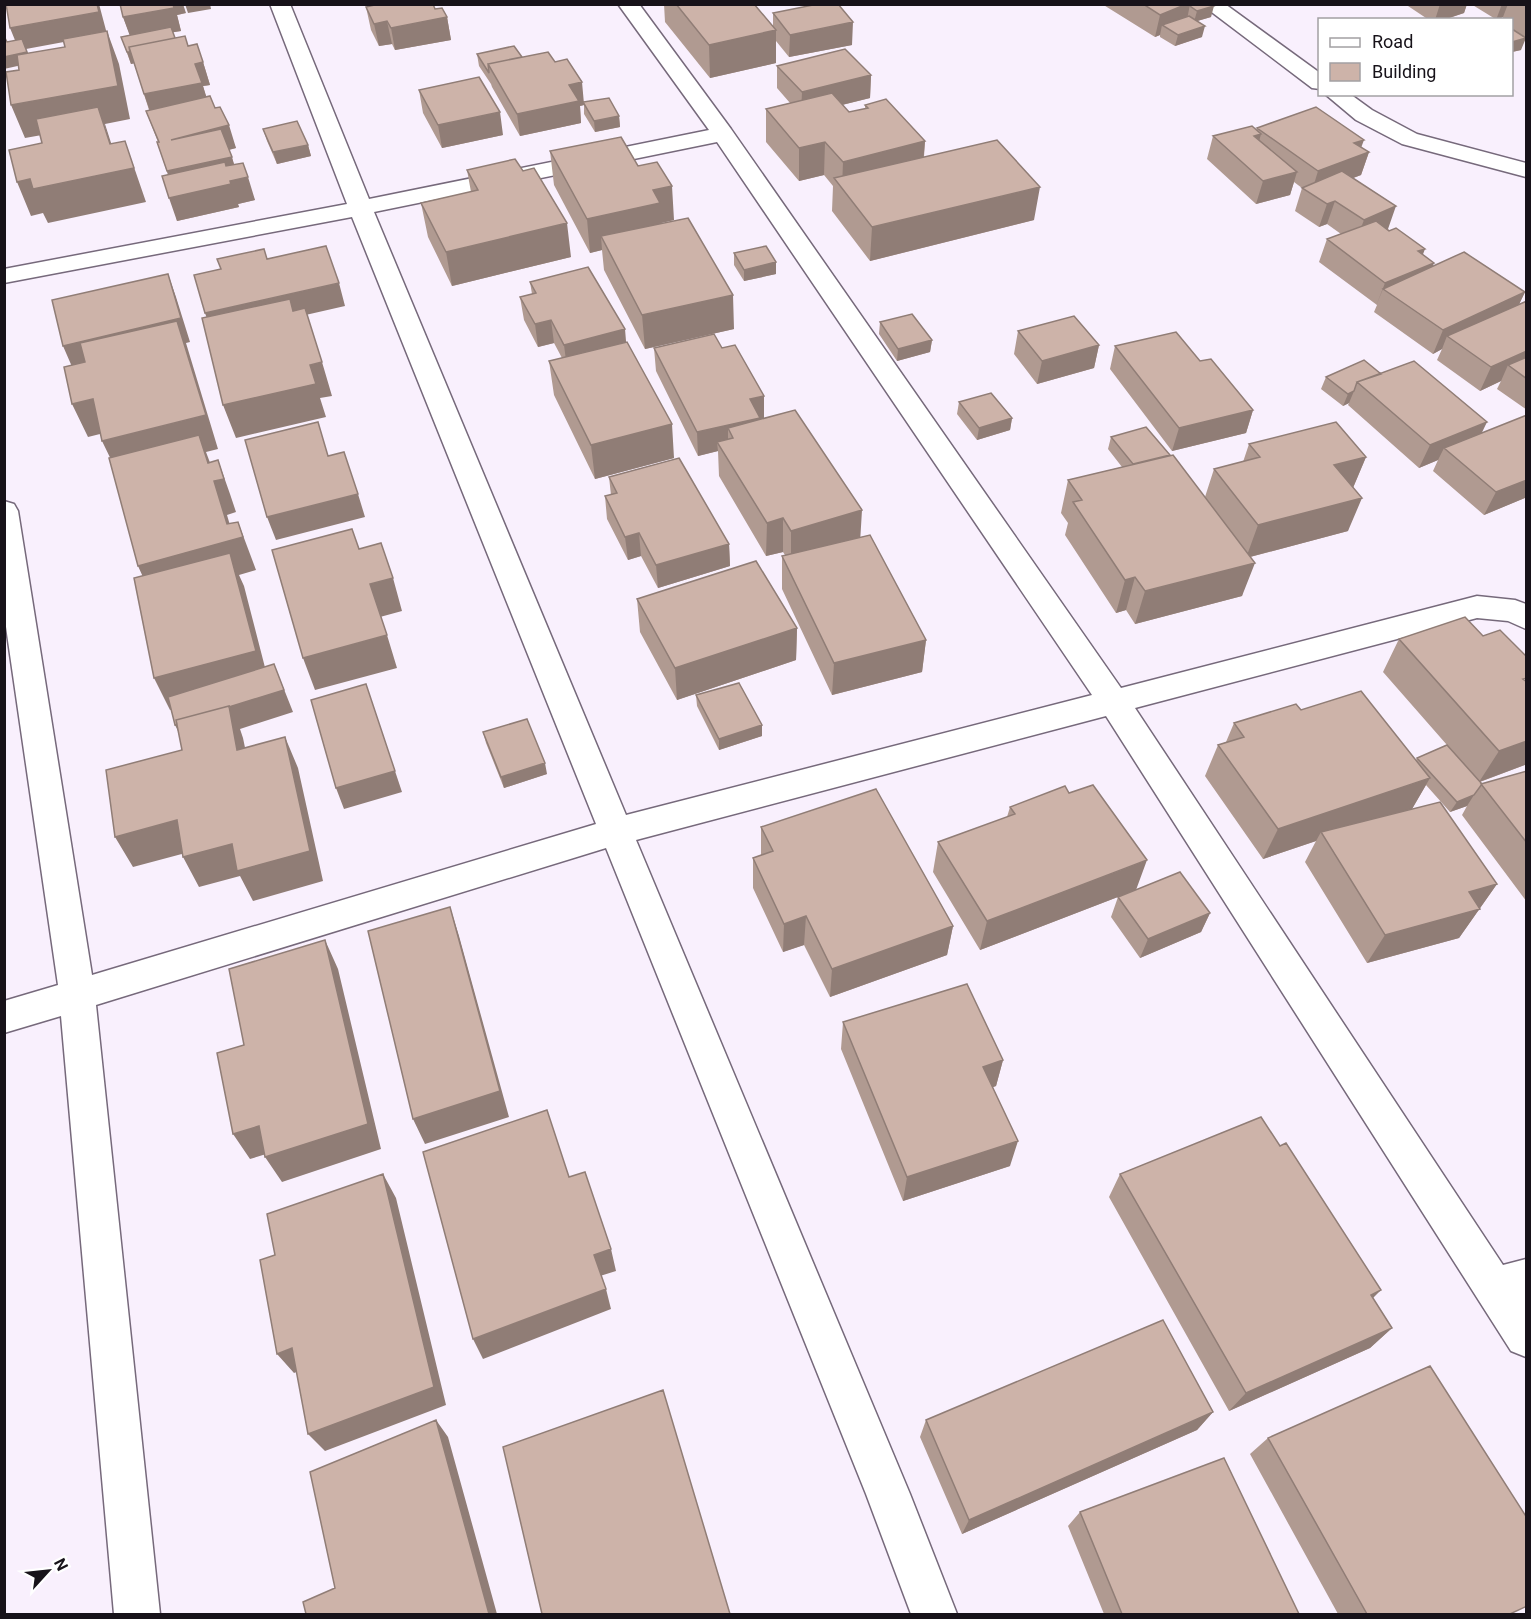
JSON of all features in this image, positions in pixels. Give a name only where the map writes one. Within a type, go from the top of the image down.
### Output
[{"type":"street","points":[[280,4],[360,207],[888,1494],[934,1614]]},
{"type":"street","points":[[628,4],[723,134],[1510,1283],[1527,1336]]},
{"type":"street","points":[[1211,4],[1318,82]]},
{"type":"street","points":[[1338,96],[1364,115],[1410,139],[1527,170]]},
{"type":"street","points":[[4,276],[228,235],[723,134]]},
{"type":"street","points":[[4,511],[77,994],[137,1614]]},
{"type":"street","points":[[4,1017],[617,831],[1477,607],[1515,611],[1527,618]]},
{"type":"building","points":[[6,4],[97,4],[99,12],[10,28]]},
{"type":"building","points":[[120,4],[173,4],[174,8],[123,17]]},
{"type":"building","points":[[379,4],[433,4],[435,9],[442,8],[447,17],[391,28],[387,21],[374,24],[366,7]]},
{"type":"building","points":[[676,4],[754,4],[776,30],[709,45]]},
{"type":"building","points":[[818,4],[838,4],[853,22],[790,35],[773,13]]},
{"type":"building","points":[[1143,4],[1187,4],[1160,15]]},
{"type":"building","points":[[1190,4],[1212,4],[1214,6],[1197,11]]},
{"type":"building","points":[[1189,16],[1205,26],[1178,35],[1162,25]]},
{"type":"building","points":[[171,27],[175,38],[129,47],[130,52],[127,52],[121,37]]},
{"type":"building","points":[[1513,30],[1526,38],[1513,42]]},
{"type":"building","points":[[107,31],[118,86],[11,105],[6,72],[19,70],[17,55],[65,47],[63,39]]},
{"type":"building","points":[[185,36],[188,46],[197,44],[203,62],[195,64],[202,83],[144,94],[129,47]]},
{"type":"building","points":[[4,38],[7,42],[22,39],[27,52],[4,57]]},
{"type":"building","points":[[514,46],[522,57],[488,64],[489,73],[477,54]]},
{"type":"building","points":[[845,49],[871,75],[802,92],[777,66]]},
{"type":"building","points":[[548,52],[555,62],[567,59],[582,82],[569,85],[579,101],[517,114],[488,64]]},
{"type":"building","points":[[479,77],[500,112],[438,125],[419,90]]},
{"type":"building","points":[[832,93],[849,112],[868,108],[865,105],[886,99],[925,141],[843,162],[825,142],[799,148],[766,109]]},
{"type":"building","points":[[210,96],[215,108],[220,107],[229,125],[171,140],[221,129],[232,157],[167,171],[157,142],[159,142],[146,111]]},
{"type":"building","points":[[609,98],[619,116],[594,121],[583,102]]},
{"type":"building","points":[[98,107],[110,144],[125,141],[134,168],[33,189],[30,179],[17,182],[9,150],[42,143],[36,119]]},
{"type":"building","points":[[1316,107],[1364,140],[1354,143],[1369,152],[1318,171],[1257,128]]},
{"type":"building","points":[[297,121],[308,145],[273,152],[263,129]]},
{"type":"building","points":[[1252,126],[1261,134],[1254,136],[1297,172],[1263,181],[1213,136]]},
{"type":"building","points":[[621,137],[638,166],[657,162],[672,186],[653,190],[660,203],[587,219],[550,151]]},
{"type":"building","points":[[997,140],[1040,187],[872,227],[834,178]]},
{"type":"building","points":[[515,159],[523,171],[534,168],[567,223],[446,252],[421,203],[478,190],[467,170]]},
{"type":"building","points":[[225,162],[226,166],[243,163],[248,177],[230,181],[231,184],[169,198],[162,176]]},
{"type":"building","points":[[1342,171],[1396,206],[1364,220],[1335,201],[1327,204],[1302,188]]},
{"type":"building","points":[[688,218],[733,295],[642,315],[601,236]]},
{"type":"building","points":[[1376,221],[1389,231],[1396,228],[1425,249],[1418,251],[1434,263],[1385,283],[1327,239]]},
{"type":"building","points":[[326,246],[339,283],[205,313],[194,275],[221,269],[217,259],[264,249],[267,259]]},
{"type":"building","points":[[766,246],[776,262],[744,270],[734,253]]},
{"type":"building","points":[[1464,252],[1525,292],[1443,330],[1383,289]]},
{"type":"building","points":[[588,267],[625,329],[564,345],[551,320],[535,324],[520,297],[536,293],[530,282]]},
{"type":"building","points":[[168,274],[181,318],[63,346],[52,300]]},
{"type":"building","points":[[290,299],[293,311],[305,308],[322,362],[310,365],[316,384],[223,405],[202,318]]},
{"type":"building","points":[[1527,301],[1527,351],[1491,367],[1447,336]]},
{"type":"building","points":[[912,314],[932,340],[898,349],[880,322]]},
{"type":"building","points":[[1074,316],[1099,345],[1042,361],[1018,331]]},
{"type":"building","points":[[177,321],[206,415],[102,441],[93,399],[72,404],[64,367],[85,362],[80,343]]},
{"type":"building","points":[[1176,332],[1200,361],[1211,359],[1253,410],[1179,428],[1115,346]]},
{"type":"building","points":[[714,334],[722,348],[735,345],[764,396],[750,399],[760,418],[697,432],[654,348]]},
{"type":"building","points":[[627,342],[672,424],[591,445],[549,361]]},
{"type":"building","points":[[1527,357],[1527,379],[1508,365]]},
{"type":"building","points":[[1364,360],[1381,374],[1357,382],[1354,391],[1348,394],[1326,377]]},
{"type":"building","points":[[1414,361],[1487,422],[1430,445],[1357,382]]},
{"type":"building","points":[[991,393],[1012,418],[979,428],[959,402]]},
{"type":"building","points":[[795,410],[862,510],[791,531],[783,518],[767,523],[717,442],[733,438],[728,428]]},
{"type":"building","points":[[1527,415],[1527,480],[1496,492],[1444,448]]},
{"type":"building","points":[[318,422],[328,456],[344,452],[358,494],[267,517],[245,440]]},
{"type":"building","points":[[1336,422],[1366,457],[1334,465],[1362,498],[1258,525],[1214,469],[1260,457],[1249,444]]},
{"type":"building","points":[[1146,427],[1170,455],[1133,464],[1111,437]]},
{"type":"building","points":[[199,435],[208,463],[218,460],[224,479],[214,481],[227,524],[238,522],[243,537],[138,566],[109,458]]},
{"type":"building","points":[[1173,455],[1255,563],[1145,591],[1135,577],[1125,580],[1073,502],[1082,500],[1068,480]]},
{"type":"building","points":[[679,458],[729,544],[656,565],[639,533],[625,537],[605,496],[617,493],[609,477]]},
{"type":"building","points":[[352,529],[359,549],[381,543],[393,578],[370,584],[387,635],[303,658],[272,550]]},
{"type":"building","points":[[870,535],[926,640],[834,663],[782,556]]},
{"type":"building","points":[[230,553],[256,651],[154,678],[134,578]]},
{"type":"building","points":[[756,561],[797,628],[675,668],[637,599]]},
{"type":"building","points":[[1465,617],[1483,636],[1500,630],[1527,657],[1527,678],[1523,679],[1527,682],[1527,741],[1499,751],[1399,639]]},
{"type":"building","points":[[274,664],[284,690],[176,720],[175,725],[168,697]]},
{"type":"building","points":[[739,683],[762,725],[719,739],[696,695]]},
{"type":"building","points":[[366,684],[395,771],[336,788],[311,700]]},
{"type":"building","points":[[1361,691],[1430,778],[1278,829],[1218,745],[1244,737],[1234,723],[1296,704],[1301,710]]},
{"type":"building","points":[[229,706],[237,750],[285,737],[310,851],[237,871],[232,844],[183,857],[177,820],[115,837],[106,770],[182,750],[176,720]]},
{"type":"building","points":[[527,719],[545,763],[501,777],[483,732]]},
{"type":"building","points":[[1447,745],[1482,784],[1474,795],[1457,802],[1417,758]]},
{"type":"building","points":[[1527,771],[1527,843],[1481,784]]},
{"type":"building","points":[[1093,785],[1147,860],[987,921],[938,842],[1015,814],[1010,807],[1065,786],[1069,793]]},
{"type":"building","points":[[876,789],[953,926],[832,969],[806,916],[784,924],[753,858],[773,851],[761,827]]},
{"type":"building","points":[[1440,802],[1497,884],[1469,892],[1480,909],[1385,935],[1321,832]]},
{"type":"building","points":[[1180,872],[1210,913],[1148,939],[1118,897]]},
{"type":"building","points":[[450,907],[500,1091],[413,1119],[368,931]]},
{"type":"building","points":[[325,940],[368,1124],[265,1157],[259,1126],[233,1134],[217,1053],[244,1045],[229,969]]},
{"type":"building","points":[[967,984],[1003,1060],[983,1067],[1018,1141],[907,1177],[843,1022]]},
{"type":"building","points":[[547,1110],[569,1177],[585,1172],[611,1249],[594,1255],[606,1289],[473,1339],[423,1152]]},
{"type":"building","points":[[1261,1117],[1280,1146],[1286,1143],[1381,1290],[1371,1295],[1392,1328],[1246,1393],[1120,1174]]},
{"type":"building","points":[[383,1174],[434,1387],[308,1434],[292,1348],[277,1354],[260,1260],[275,1255],[267,1214]]},
{"type":"building","points":[[1163,1320],[1213,1412],[969,1520],[926,1420]]},
{"type":"building","points":[[1430,1366],[1527,1518],[1527,1606],[1510,1614],[1367,1614],[1268,1438]]},
{"type":"building","points":[[663,1390],[730,1614],[542,1614],[503,1447]]},
{"type":"building","points":[[436,1420],[489,1614],[306,1614],[303,1602],[335,1588],[310,1472]]},
{"type":"building","points":[[1224,1458],[1299,1614],[1122,1614],[1080,1512]]}]
